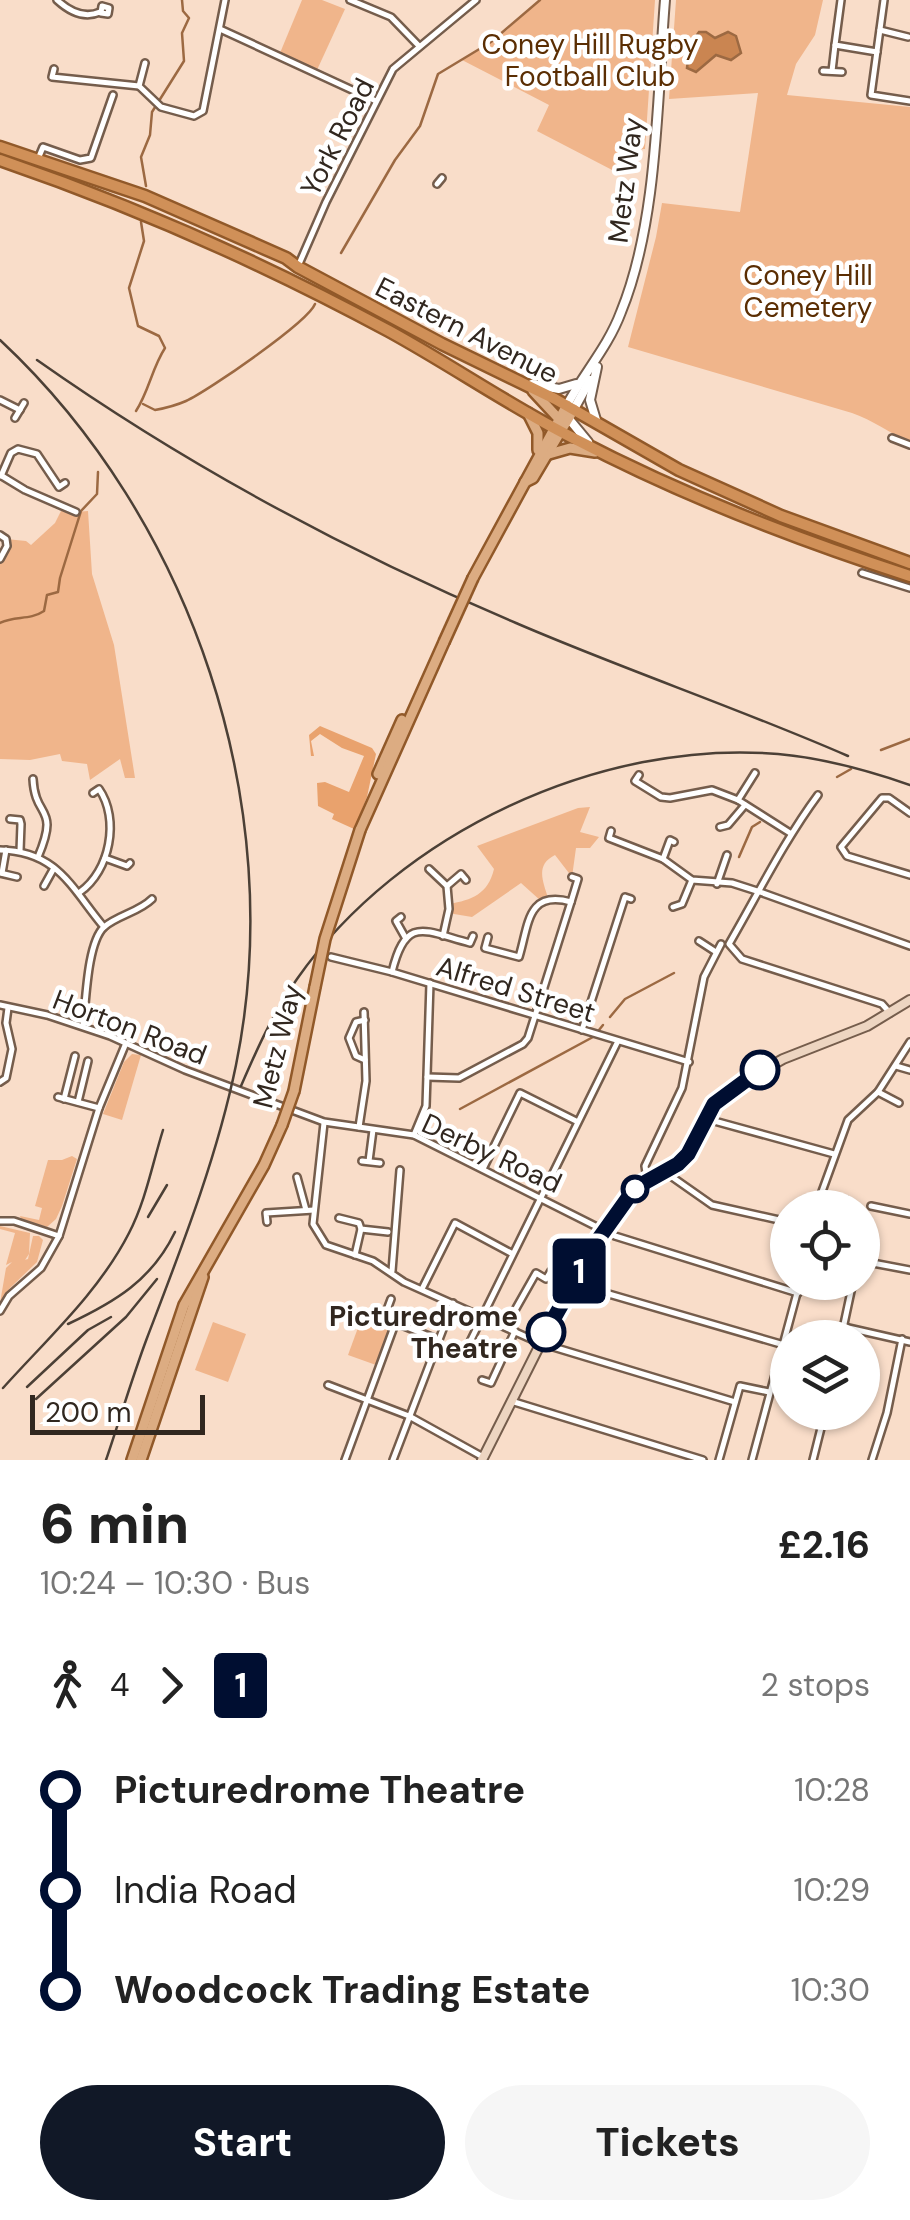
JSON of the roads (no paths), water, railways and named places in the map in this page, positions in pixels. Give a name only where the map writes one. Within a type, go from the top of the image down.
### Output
[{"type":"highway","name":"Eastern Avenue","points":[[0,147],[126,190],[244,238],[425,336],[520,380],[606,455],[714,504],[910,576]]},
{"type":"highway","name":"Eastern Avenue","points":[[0,160],[124,208],[290,280],[403,339],[528,413],[603,428],[679,470],[781,516],[910,563]]},
{"type":"highway","points":[[124,208],[126,190]]},
{"type":"highway","points":[[241,257],[244,238]]},
{"type":"highway","points":[[290,280],[298,267]]},
{"type":"highway","points":[[510,402],[520,397],[520,380]]},
{"type":"highway","points":[[606,455],[607,444],[615,436]]},
{"type":"main road","points":[[528,413],[538,432],[536,458]]},
{"type":"main road","name":"Metz Way","points":[[525,482],[533,478],[549,454],[564,419]]},
{"type":"main road","name":"Metz Way","points":[[132,1460],[177,1323],[264,1165],[294,1091],[325,938],[360,830],[473,578],[536,458],[564,419]]},
{"type":"main road","points":[[549,454],[570,448],[606,455]]},
{"type":"main road","points":[[482,1458],[572,1283],[635,1188],[688,1154],[714,1104],[765,1067],[867,1026],[910,1000]]},
{"type":"main road","name":"Metz Way","points":[[141,1460],[209,1261]]},
{"type":"street","points":[[58,0],[72,12],[88,16],[100,12]]},
{"type":"street","points":[[54,69],[52,76],[139,86],[161,107],[194,116],[203,111],[224,0]]},
{"type":"street","points":[[350,0],[391,17],[419,46]]},
{"type":"street","name":"York Road","points":[[298,267],[320,213],[393,70],[476,0]]},
{"type":"street","name":"Metz Way","points":[[564,419],[622,311],[644,238],[664,0]]},
{"type":"street","points":[[832,71],[840,0]]},
{"type":"street","points":[[884,0],[871,95],[910,102]]},
{"type":"street","points":[[220,29],[376,102]]},
{"type":"street","points":[[880,30],[908,36]]},
{"type":"street","points":[[835,45],[877,52]]},
{"type":"street","points":[[139,86],[145,63]]},
{"type":"street","points":[[823,70],[842,72]]},
{"type":"street","points":[[38,158],[43,147],[80,160],[91,158],[113,95]]},
{"type":"street","points":[[598,362],[590,405],[603,428]]},
{"type":"street","name":"Metz Way","points":[[564,419],[582,380],[598,362]]},
{"type":"street","points":[[520,380],[558,389],[582,380]]},
{"type":"street","points":[[0,400],[22,407],[15,418]]},
{"type":"street","points":[[892,438],[910,445]]},
{"type":"street","points":[[66,483],[59,487],[36,454],[18,449],[11,452],[1,475],[76,512]]},
{"type":"street","points":[[0,559],[7,546],[3,537]]},
{"type":"street","points":[[862,574],[910,588]]},
{"type":"street","points":[[738,800],[756,773]]},
{"type":"street","points":[[635,780],[662,797],[712,790],[738,800],[790,833]]},
{"type":"street","points":[[80,892],[92,884],[105,858],[111,825],[106,800],[96,792],[93,782]]},
{"type":"street","points":[[31,783],[48,817],[48,832],[38,857]]},
{"type":"street","points":[[818,795],[790,833],[729,944],[742,960],[882,1004],[890,1012]]},
{"type":"street","points":[[910,814],[889,798],[882,798],[841,848],[846,856],[910,876]]},
{"type":"street","points":[[720,826],[728,825],[745,805]]},
{"type":"street","points":[[10,819],[22,824],[20,851]]},
{"type":"street","points":[[611,831],[609,838],[663,859],[692,880],[732,884],[760,892],[910,946]]},
{"type":"street","points":[[663,859],[670,840],[674,842]]},
{"type":"street","points":[[17,876],[1,873],[3,850],[38,857],[54,868],[80,892],[104,927]]},
{"type":"street","points":[[717,884],[727,855]]},
{"type":"street","points":[[105,858],[127,867]]},
{"type":"street","points":[[53,888],[41,885],[54,868]]},
{"type":"street","points":[[428,869],[447,886],[449,909],[443,936]]},
{"type":"street","points":[[447,886],[462,874],[466,880]]},
{"type":"street","points":[[427,1078],[459,1078],[523,1044],[536,1016],[578,878],[572,877]]},
{"type":"street","points":[[673,907],[682,904],[692,880]]},
{"type":"street","points":[[488,937],[485,948],[519,957],[534,908],[543,899],[554,897],[570,902]]},
{"type":"street","points":[[582,1030],[625,897],[631,899]]},
{"type":"street","points":[[82,1026],[92,952],[104,927],[152,899]]},
{"type":"street","points":[[401,917],[396,921],[405,937]]},
{"type":"street","points":[[392,972],[399,946],[416,931],[470,944],[472,936]]},
{"type":"street","points":[[699,941],[716,952]]},
{"type":"street","points":[[501,952],[503,944]]},
{"type":"street","points":[[647,1179],[645,1166],[682,1088],[704,978],[720,944]]},
{"type":"street","name":"Alfred Street","points":[[331,956],[690,1062]]},
{"type":"street","points":[[414,1134],[426,1106],[430,983]]},
{"type":"street","name":"Horton Road","points":[[0,1005],[82,1026],[244,1094]]},
{"type":"street","points":[[0,1082],[6,1078],[12,1050],[6,1023],[8,1008]]},
{"type":"street","points":[[359,1127],[366,1082],[364,1012]]},
{"type":"street","points":[[365,1020],[356,1022],[349,1038],[356,1056],[365,1060]]},
{"type":"street","points":[[464,1354],[618,1040]]},
{"type":"street","points":[[822,1190],[848,1120],[878,1092],[910,1042]]},
{"type":"street","points":[[0,1311],[9,1296],[40,1268],[59,1236],[100,1108],[126,1043]]},
{"type":"street","points":[[75,1056],[61,1098],[100,1108]]},
{"type":"street","points":[[78,1102],[88,1061]]},
{"type":"street","points":[[896,1066],[910,1070]]},
{"type":"street","points":[[878,1092],[899,1103]]},
{"type":"street","points":[[483,1169],[520,1093],[576,1120]]},
{"type":"street","name":"Derby Road","points":[[244,1094],[324,1122],[414,1134],[616,1236],[770,1284]]},
{"type":"street","points":[[704,1118],[834,1154]]},
{"type":"street","points":[[310,1210],[324,1122]]},
{"type":"street","points":[[373,1129],[365,1161],[380,1162]]},
{"type":"street","points":[[392,1272],[400,1170]]},
{"type":"street","points":[[665,1172],[712,1204],[770,1218]]},
{"type":"street","points":[[297,1177],[323,1242],[540,1343],[735,1402]]},
{"type":"street","points":[[880,1208],[910,1214]]},
{"type":"street","points":[[267,1222],[266,1213],[310,1210]]},
{"type":"street","points":[[339,1218],[359,1222],[355,1255]]},
{"type":"street","points":[[0,1221],[14,1220],[59,1236]]},
{"type":"street","points":[[422,1289],[456,1223],[512,1254]]},
{"type":"street","points":[[361,1229],[388,1232]]},
{"type":"street","points":[[880,1264],[910,1270]]},
{"type":"street","points":[[506,1326],[536,1273],[546,1279],[552,1272]]},
{"type":"street","points":[[572,1283],[770,1341]]},
{"type":"street","points":[[524,1290],[533,1295]]},
{"type":"street","points":[[391,1298],[380,1316],[439,1340]]},
{"type":"street","points":[[393,1460],[453,1302]]},
{"type":"street","points":[[345,1460],[396,1324]]},
{"type":"street","points":[[482,1380],[491,1383],[515,1331]]},
{"type":"street","points":[[880,1334],[910,1342]]},
{"type":"street","points":[[872,1460],[887,1412],[902,1339]]},
{"type":"street","points":[[328,1385],[409,1416],[482,1458]]},
{"type":"street","points":[[719,1460],[740,1386],[770,1392],[752,1460]]},
{"type":"street","points":[[511,1401],[704,1460]]},
{"type":"street","points":[[812,1460],[820,1430]]},
{"type":"waterway","points":[[146,186],[141,157],[150,135],[152,112],[184,61],[182,33],[189,18],[183,11],[182,0]]},
{"type":"waterway","points":[[341,253],[395,160],[420,126],[438,74],[491,42],[540,0]]},
{"type":"waterway","points":[[136,411],[165,348],[159,336],[138,326],[129,288],[144,241],[141,222]]},
{"type":"waterway","points":[[143,404],[155,410],[198,395],[277,340],[315,304]]},
{"type":"waterway","points":[[0,623],[44,611],[47,595],[58,592],[81,511],[97,494],[98,472]]},
{"type":"waterway","points":[[881,750],[910,739]]},
{"type":"waterway","points":[[837,777],[851,769]]},
{"type":"waterway","points":[[739,857],[752,827],[760,822]]},
{"type":"waterway","points":[[610,1017],[625,999],[674,973]]},
{"type":"waterway","points":[[599,1030],[603,1025]]},
{"type":"waterway","points":[[460,1109],[593,1037]]},
{"type":"railway","points":[[0,340],[67,412],[125,492],[173,580],[210,672],[235,769],[248,868],[249,967],[228,1100],[197,1203],[106,1460]]},
{"type":"railway","points":[[37,360],[210,471],[391,567],[557,640],[848,756]]},
{"type":"railway","points":[[241,1086],[288,992],[340,927],[390,880],[447,840],[509,806],[574,780],[642,762],[710,753],[812,758],[910,785]]},
{"type":"railway","points":[[3,1388],[71,1314],[117,1255],[140,1208],[163,1130]]},
{"type":"railway","points":[[148,1217],[167,1185]]},
{"type":"railway","points":[[68,1324],[130,1288],[155,1264],[175,1232]]},
{"type":"railway","points":[[36,1399],[126,1317],[157,1279]]},
{"type":"railway","points":[[27,1387],[88,1330],[111,1317]]},
{"type":"place","name":"Picturedrome Theatre","points":[[546,1332]]},
{"type":"park label","name":"Coney Hill Rugby Football Club","points":[[590,60]]},
{"type":"park label","name":"Coney Hill Cemetery","points":[[808,291]]}]
